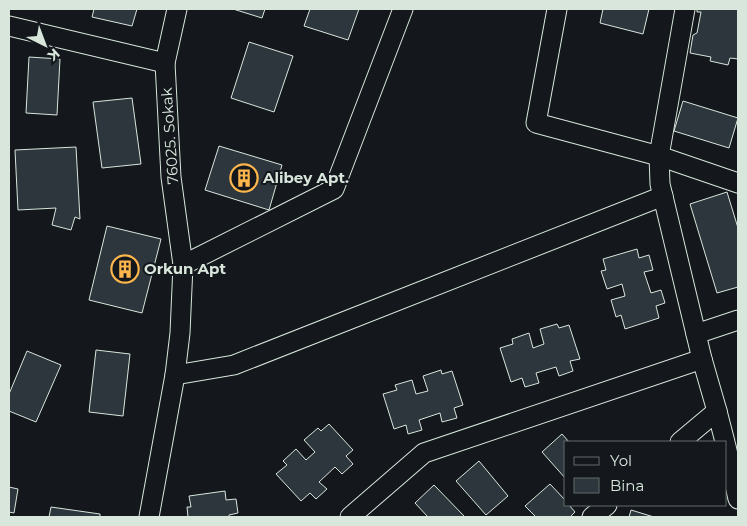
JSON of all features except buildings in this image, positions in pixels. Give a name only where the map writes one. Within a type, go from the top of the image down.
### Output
[{"type":"street","name":"76025. Sokak","points":[[149,517],[175,375],[180,333],[183,265],[172,177],[164,63],[177,9]]},
{"type":"street","points":[[183,265],[334,189],[402,9]]},
{"type":"street","points":[[558,9],[536,123],[659,156],[738,183]]},
{"type":"street","points":[[685,9],[659,156],[660,184],[702,359],[717,411],[728,438],[738,499]]},
{"type":"street","points":[[9,26],[164,63]]},
{"type":"street","points":[[175,375],[234,365],[663,196]]},
{"type":"street","points":[[696,334],[738,320]]},
{"type":"street","points":[[350,517],[424,453],[702,359]]},
{"type":"street","points":[[681,441],[717,411]]},
{"type":"street","points":[[592,517],[606,506]]},
{"type":"place","name":"Alibey Apt.","points":[[244,178]]},
{"type":"place","name":"Orkun Apt","points":[[125,269]]}]
